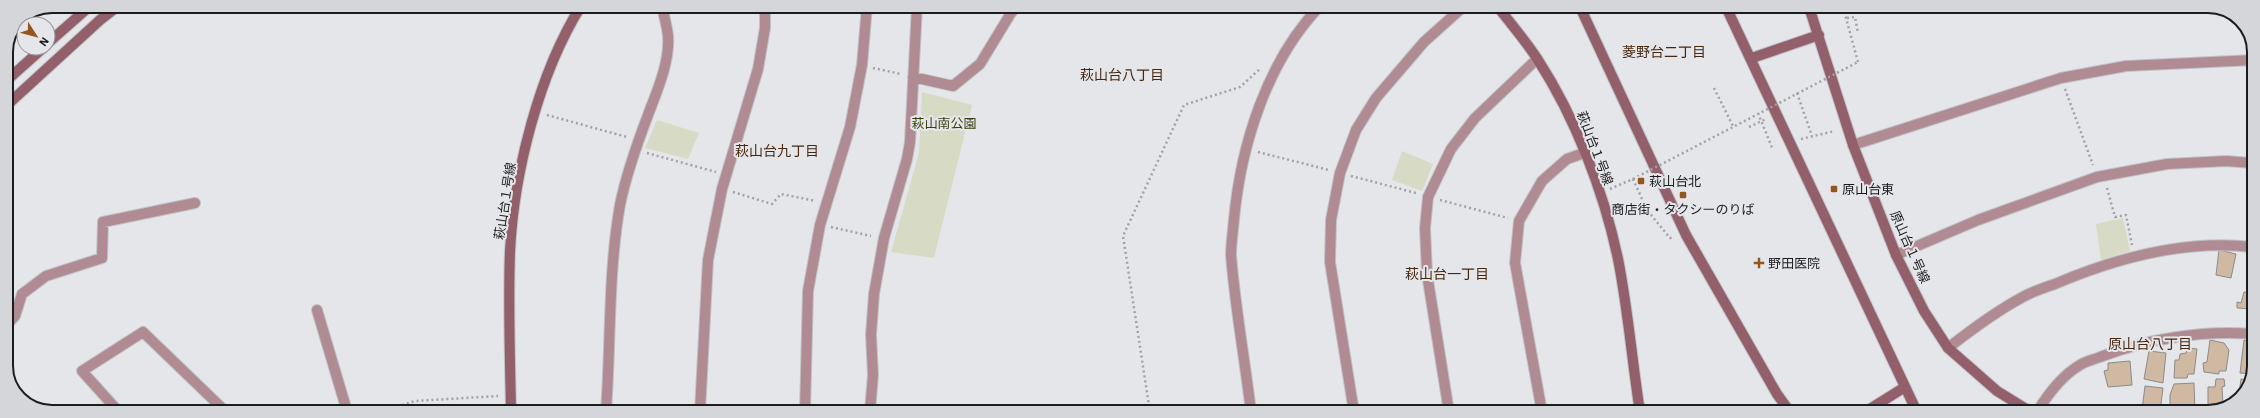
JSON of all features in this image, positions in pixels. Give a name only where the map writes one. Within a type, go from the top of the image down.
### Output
[{"type":"street","points":[[56,36],[82,13]]},
{"type":"street","points":[[13,100],[109,13]]},
{"type":"street","name":"萩山台１号線","points":[[511,405],[510,250],[518,185],[535,112],[559,46],[577,13]]},
{"type":"street","points":[[606,405],[609,368],[610,294],[621,204],[637,145],[659,84],[667,53],[668,36],[663,13]]},
{"type":"street","points":[[700,405],[708,260],[722,189],[758,69],[765,28],[765,13]]},
{"type":"street","points":[[805,405],[808,291],[820,225],[850,127],[862,65],[866,13]]},
{"type":"street","points":[[871,405],[873,375],[871,335],[874,294],[884,238],[908,159],[918,13]]},
{"type":"street","points":[[913,77],[953,86],[980,64],[1010,13]]},
{"type":"street","points":[[1250,405],[1231,254],[1236,197],[1245,148],[1257,112],[1289,47],[1315,13]]},
{"type":"street","points":[[1353,405],[1330,262],[1330,220],[1340,173],[1356,130],[1376,98],[1424,42],[1456,13]]},
{"type":"street","name":"萩山台１号線","points":[[1502,13],[1537,59],[1571,120],[1584,153],[1608,222],[1618,259],[1639,405]]},
{"type":"street","points":[[1583,13],[1686,235],[1777,394],[1785,405]]},
{"type":"street","points":[[1729,13],[1752,58],[1914,405]]},
{"type":"street","name":"原山台１号線","points":[[1811,13],[1853,145],[1896,255],[1924,311],[1948,348],[1996,391],[2020,405]]},
{"type":"street","points":[[1752,58],[1819,35]]},
{"type":"street","points":[[13,75],[34,56]]},
{"type":"street","points":[[1448,405],[1427,274],[1425,228],[1428,197],[1451,149],[1475,118],[1537,59]]},
{"type":"street","points":[[1853,145],[2061,78],[2126,66],[2247,60]]},
{"type":"street","points":[[1541,405],[1515,263],[1518,221],[1542,180],[1567,159],[1584,153]]},
{"type":"street","points":[[1896,255],[1978,220],[2100,176],[2167,164],[2226,161],[2247,162]]},
{"type":"street","points":[[13,317],[22,294],[46,276],[102,258],[103,222],[195,203]]},
{"type":"street","points":[[1948,348],[1978,325],[2021,297],[2094,269],[2135,257],[2171,250],[2230,244],[2247,246]]},
{"type":"street","points":[[317,310],[344,405]]},
{"type":"street","points":[[113,405],[82,371],[143,332],[219,405]]},
{"type":"street","points":[[2041,405],[2050,390],[2080,365],[2124,348],[2178,338],[2231,333],[2247,334]]},
{"type":"street","points":[[1876,405],[1905,387]]},
{"type":"path","points":[[1613,188],[1858,62],[1845,13]]},
{"type":"path","points":[[1847,18],[1855,17],[1858,33]]},
{"type":"path","points":[[862,65],[913,77]]},
{"type":"path","points":[[1149,405],[1123,236],[1184,105],[1240,87],[1263,66]]},
{"type":"path","points":[[2061,78],[2115,217],[2126,215],[2135,257]]},
{"type":"path","points":[[1714,88],[1733,126]]},
{"type":"path","points":[[1797,93],[1812,136]]},
{"type":"path","points":[[535,112],[726,174]]},
{"type":"path","points":[[1758,113],[1773,150]]},
{"type":"path","points":[[1749,127],[1766,119]]},
{"type":"path","points":[[1791,141],[1847,128]]},
{"type":"path","points":[[1245,148],[1518,221]]},
{"type":"path","points":[[1633,178],[1647,210],[1670,238],[1686,235]]},
{"type":"path","points":[[722,189],[772,204],[781,194],[826,203]]},
{"type":"path","points":[[820,225],[884,238]]},
{"type":"path","points":[[402,405],[415,401],[511,395]]},
{"type":"green space","name":"萩山南公園","points":[[922,92],[972,105],[934,258],[891,252],[919,153]]},
{"type":"green space","points":[[657,120],[699,133],[688,159],[645,148]]},
{"type":"green space","points":[[1402,151],[1433,164],[1422,191],[1392,180]]},
{"type":"green space","points":[[2123,218],[2130,251],[2101,260],[2096,224]]},
{"type":"building","points":[[2219,250],[2236,254],[2231,278],[2216,275]]},
{"type":"building","points":[[2244,292],[2247,292],[2247,309],[2237,308],[2237,302],[2241,303]]},
{"type":"building","points":[[2210,340],[2224,343],[2229,350],[2226,371],[2219,371],[2219,374],[2204,372],[2203,363],[2207,362]]},
{"type":"building","points":[[2244,340],[2247,340],[2247,371],[2246,373],[2240,373]]},
{"type":"building","points":[[2188,348],[2197,349],[2194,374],[2188,374],[2187,378],[2174,378],[2175,360],[2179,360],[2180,354],[2186,353]]},
{"type":"building","points":[[2149,351],[2166,353],[2163,383],[2144,379]]},
{"type":"building","points":[[2130,361],[2132,385],[2108,387],[2104,371],[2108,370],[2108,363]]},
{"type":"building","points":[[2216,379],[2224,379],[2225,386],[2222,387],[2223,402],[2208,405],[2208,387],[2215,387]]},
{"type":"building","points":[[2241,379],[2244,379],[2243,383],[2240,389]]},
{"type":"building","points":[[2194,383],[2195,405],[2170,405],[2170,395],[2174,384]]},
{"type":"building","points":[[2145,386],[2163,388],[2161,405],[2143,405]]},
{"type":"place","name":"萩山台北","points":[[1641,181]]},
{"type":"place","name":"原山台東","points":[[1834,189]]},
{"type":"place","name":"商店街・タクシーのりば","points":[[1683,195]]},
{"type":"place","name":"野田医院","points":[[1759,263]]},
{"type":"district","name":"菱野台二丁目","points":[[1664,52]]},
{"type":"district","name":"萩山台八丁目","points":[[1122,75]]},
{"type":"district","name":"萩山台九丁目","points":[[777,151]]},
{"type":"district","name":"萩山台一丁目","points":[[1447,274]]},
{"type":"district","name":"原山台八丁目","points":[[2150,344]]}]
